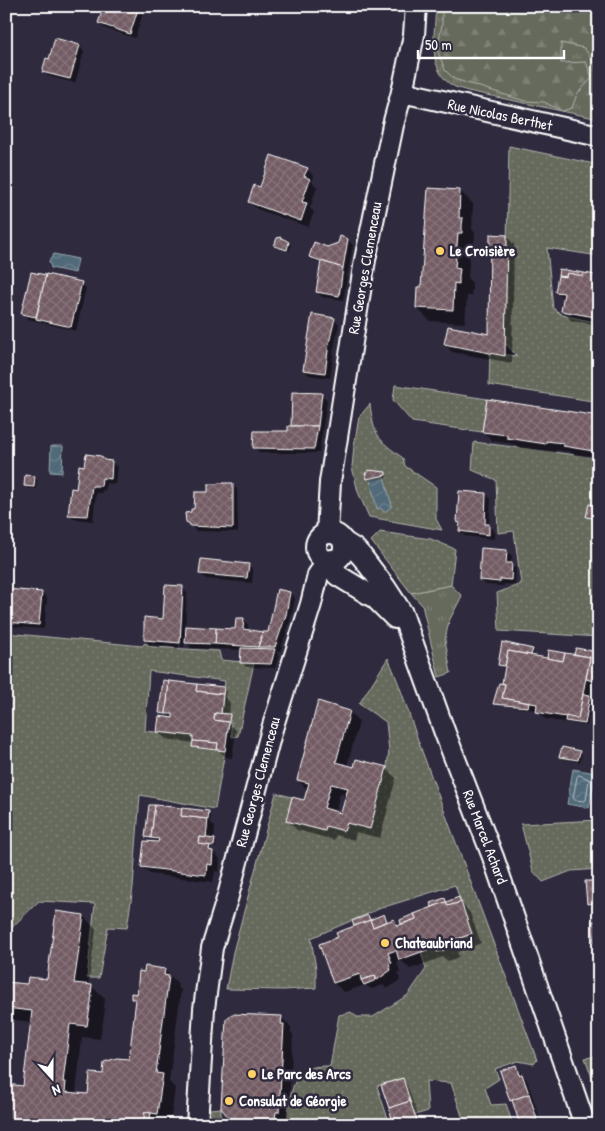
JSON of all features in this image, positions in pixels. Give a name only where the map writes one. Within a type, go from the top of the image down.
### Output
[{"type":"street","name":"Rue Georges Clemenceau","points":[[335,538],[330,482],[365,260],[414,36],[416,6]]},
{"type":"street","name":"Rue Nicolas Berthet","points":[[402,92],[599,136]]},
{"type":"street","name":"Rue Marcel Achard","points":[[409,637],[396,619],[375,598],[338,575],[330,561],[320,556],[316,549],[317,541],[323,534],[355,549],[386,587],[402,613],[409,637],[493,857],[585,1125]]},
{"type":"street","name":"Rue Georges Clemenceau","points":[[197,1125],[204,1009],[212,948],[228,896],[272,729],[311,604],[318,575],[330,561]]},
{"type":"green space","points":[[436,6],[599,6],[599,119],[468,91],[452,85],[443,77],[435,58]]},
{"type":"green space","points":[[444,6],[599,6],[599,70],[596,69],[584,48],[561,43],[561,63],[586,62],[592,78],[577,94],[572,108],[562,111],[544,102],[525,101],[454,79],[445,70],[437,49]]},
{"type":"green space","points":[[509,146],[599,165],[599,256],[547,248],[553,308],[562,315],[599,323],[599,402],[489,385],[490,353],[517,356],[505,343]]},
{"type":"green space","points":[[395,385],[487,399],[482,432],[412,422],[393,400]]},
{"type":"green space","points":[[370,404],[373,423],[378,436],[387,446],[403,458],[405,466],[436,487],[436,519],[442,530],[369,517],[358,492],[352,467],[359,417]]},
{"type":"green space","points":[[474,442],[599,458],[599,637],[499,631],[497,593],[521,584],[514,531],[498,533],[496,480],[472,470]]},
{"type":"green space","points":[[380,532],[431,539],[455,549],[451,585],[411,593],[371,541]]},
{"type":"green space","points":[[451,585],[462,596],[449,621],[445,640],[451,673],[439,677],[422,605],[411,593]]},
{"type":"green space","points":[[6,633],[142,646],[145,643],[152,647],[219,651],[221,660],[254,663],[238,736],[232,737],[230,715],[221,714],[225,681],[149,671],[145,731],[193,736],[192,747],[225,751],[215,809],[140,795],[133,887],[127,928],[108,927],[99,978],[87,978],[95,904],[39,901],[6,933],[6,733],[11,704],[6,703]]},
{"type":"green space","points":[[388,658],[537,1060],[534,1064],[518,1061],[495,1069],[499,1079],[485,1088],[491,1105],[506,1104],[513,1125],[465,1125],[451,1083],[426,1081],[428,1111],[415,1115],[402,1078],[377,1086],[390,1125],[287,1125],[291,1092],[298,1077],[303,1071],[310,1068],[330,1066],[339,1015],[351,1012],[357,1017],[373,1017],[408,995],[426,969],[421,952],[472,934],[455,885],[381,908],[311,938],[316,969],[316,988],[284,990],[226,989],[233,952],[276,793],[292,797],[286,821],[325,831],[326,826],[344,831],[347,823],[370,829],[387,767],[389,751],[386,722],[359,704]]},
{"type":"green space","points":[[599,820],[599,869],[571,871],[543,882],[533,871],[521,824]]},
{"type":"green space","points":[[599,1056],[599,1097],[585,1058]]},
{"type":"green space","points":[[221,1108],[221,1120],[251,1125],[208,1125],[210,1109]]},
{"type":"water","points":[[54,254],[78,259],[75,273],[51,268],[49,261]]},
{"type":"water","points":[[51,446],[63,446],[62,473],[50,472]]},
{"type":"water","points":[[384,477],[392,506],[385,512],[380,508],[377,509],[370,480]]},
{"type":"water","points":[[573,769],[596,773],[589,808],[567,804]]},
{"type":"building","points":[[112,6],[139,6],[130,34],[98,23],[103,9],[110,11]]},
{"type":"building","points":[[55,38],[80,45],[70,79],[42,72],[46,58],[49,59]]},
{"type":"building","points":[[271,155],[308,168],[304,176],[310,179],[302,202],[307,203],[301,221],[248,202],[254,185],[260,187]]},
{"type":"building","name":"Le Croisière","points":[[428,188],[460,190],[459,218],[463,218],[462,233],[458,233],[455,268],[460,269],[459,284],[454,283],[453,310],[416,308],[417,287],[421,287]]},
{"type":"building","points":[[490,234],[507,235],[505,356],[444,344],[448,326],[489,334]]},
{"type":"building","points":[[340,236],[348,239],[343,268],[309,257],[314,242],[327,247],[338,243]]},
{"type":"building","points":[[280,237],[289,242],[287,250],[274,246],[277,238]]},
{"type":"building","points":[[321,261],[343,268],[339,296],[316,292]]},
{"type":"building","points":[[559,269],[584,273],[583,276],[567,273],[566,277],[558,276]]},
{"type":"building","points":[[31,272],[46,275],[36,317],[21,314]]},
{"type":"building","points":[[567,273],[583,276],[584,273],[596,275],[596,278],[599,279],[599,310],[596,310],[595,317],[561,311],[564,293],[555,292],[558,276],[566,277]]},
{"type":"building","points":[[46,274],[82,282],[71,327],[36,319]]},
{"type":"building","points":[[312,314],[335,318],[325,373],[303,370]]},
{"type":"building","points":[[292,392],[322,393],[318,426],[291,426]]},
{"type":"building","points":[[487,399],[599,416],[599,452],[563,446],[563,443],[546,441],[546,444],[507,438],[507,435],[482,432]]},
{"type":"building","points":[[288,426],[318,426],[314,449],[253,448],[254,431],[288,431]]},
{"type":"building","points":[[86,454],[101,456],[104,460],[112,461],[111,479],[102,478],[101,486],[92,486],[88,516],[68,515],[71,488],[76,489],[79,465],[84,466]]},
{"type":"building","points":[[368,470],[386,472],[386,475],[367,479],[365,473],[368,473]]},
{"type":"building","points":[[25,475],[35,476],[34,487],[24,486]]},
{"type":"building","points":[[233,483],[233,528],[190,526],[186,522],[185,513],[191,512],[191,509],[194,509],[195,492],[208,492],[208,484]]},
{"type":"building","points":[[459,491],[486,493],[485,524],[489,524],[489,535],[459,531],[460,523],[457,522]]},
{"type":"building","points":[[589,504],[599,506],[599,519],[586,517]]},
{"type":"building","points":[[481,548],[507,550],[506,563],[512,563],[511,580],[500,579],[500,582],[479,580]]},
{"type":"building","points":[[201,559],[249,564],[247,578],[199,574]]},
{"type":"building","points":[[165,585],[183,586],[180,643],[144,640],[144,617],[163,619]]},
{"type":"building","points":[[6,589],[42,592],[39,625],[6,622]]},
{"type":"building","points":[[277,589],[290,592],[286,615],[275,647],[258,647],[263,632],[268,632]]},
{"type":"building","points":[[236,618],[244,618],[243,629],[263,632],[258,647],[215,644],[216,628],[235,629]]},
{"type":"building","points":[[186,626],[216,628],[215,644],[185,643]]},
{"type":"building","points":[[502,642],[533,649],[531,655],[508,651],[505,666],[498,665]]},
{"type":"building","points":[[241,648],[275,649],[271,664],[240,663]]},
{"type":"building","points":[[576,648],[598,652],[593,681],[586,679],[590,657],[574,654]]},
{"type":"building","points":[[548,650],[565,653],[563,661],[547,658]]},
{"type":"building","points":[[508,651],[563,661],[565,653],[590,657],[578,719],[536,712],[537,704],[502,698],[505,684],[502,683]]},
{"type":"building","points":[[163,680],[169,681],[166,714],[159,713]]},
{"type":"building","points":[[169,681],[197,684],[196,691],[223,694],[221,714],[215,713],[214,720],[229,722],[225,751],[217,750],[218,743],[193,741],[193,736],[157,732],[159,716],[173,718],[173,714],[166,714]]},
{"type":"building","points":[[499,683],[505,684],[502,698],[529,703],[528,707],[493,704]]},
{"type":"building","points":[[197,684],[224,687],[223,694],[196,691]]},
{"type":"building","points":[[583,694],[590,695],[585,724],[565,721],[566,716],[578,719]]},
{"type":"building","points":[[318,701],[350,711],[336,762],[354,767],[356,759],[387,767],[370,829],[347,823],[344,831],[326,826],[325,831],[286,821],[292,797],[304,800],[309,783],[297,780]],"holes":[[[331,784],[348,788],[341,813],[324,808]]]},
{"type":"building","points":[[215,713],[230,714],[229,722],[214,720]]},
{"type":"building","points":[[193,741],[218,743],[217,750],[192,747]]},
{"type":"building","points":[[562,747],[580,751],[578,760],[559,757]]},
{"type":"building","points":[[149,805],[155,805],[151,838],[145,837]]},
{"type":"building","points":[[155,805],[182,808],[181,816],[208,819],[206,838],[200,837],[199,844],[210,845],[209,850],[213,851],[212,865],[207,864],[206,875],[141,867],[144,841],[158,842],[159,839],[151,838]]},
{"type":"building","points":[[182,808],[209,811],[208,819],[181,816]]},
{"type":"building","points":[[200,837],[215,839],[214,846],[199,844]]},
{"type":"building","points":[[585,881],[599,881],[599,888],[594,888],[595,903],[587,904]]},
{"type":"building","points":[[594,888],[599,888],[599,922],[596,921]]},
{"type":"building","points":[[459,897],[461,902],[448,906],[446,902]]},
{"type":"building","points":[[445,898],[446,902],[432,907],[430,903]]},
{"type":"building","name":"Chateaubriand","points":[[446,902],[448,906],[461,902],[472,934],[448,942],[450,948],[437,952],[435,947],[399,960],[396,950],[388,953],[392,963],[389,964],[391,970],[377,980],[375,976],[361,980],[360,974],[333,983],[319,944],[338,937],[336,933],[370,920],[373,927],[394,919],[397,926],[416,919],[414,914]]},
{"type":"building","points":[[56,911],[84,915],[74,983],[92,985],[87,1026],[70,1024],[63,1082],[66,1082],[65,1092],[88,1094],[90,1073],[103,1074],[104,1062],[117,1058],[129,1059],[136,999],[131,999],[131,993],[137,994],[139,971],[144,972],[145,966],[165,969],[164,975],[169,976],[156,1073],[163,1074],[157,1114],[145,1112],[143,1125],[6,1125],[6,1084],[23,1086],[32,1011],[6,1008],[6,982],[27,984],[28,977],[47,979]]},
{"type":"building","points":[[384,914],[387,921],[373,927],[370,920]]},
{"type":"building","points":[[414,914],[416,919],[401,924],[400,920]]},
{"type":"building","points":[[368,915],[370,920],[354,926],[352,921]]},
{"type":"building","points":[[592,921],[599,922],[599,942],[594,942]]},
{"type":"building","points":[[375,976],[376,980],[364,985],[361,980]]},
{"type":"building","name":"Le Parc des Arcs","points":[[232,1014],[282,1016],[281,1024],[284,1024],[279,1112],[276,1112],[275,1120],[229,1118],[221,1108],[226,1019]]},
{"type":"building","points":[[516,1065],[519,1075],[522,1074],[529,1094],[510,1101],[500,1071]]},
{"type":"building","points":[[403,1078],[410,1101],[389,1108],[381,1085]]},
{"type":"building","points":[[529,1094],[537,1119],[520,1125],[512,1100]]},
{"type":"building","points":[[410,1101],[418,1124],[394,1125],[389,1108]]},
{"type":"building","points":[[145,1112],[151,1113],[149,1125],[143,1125]]},
{"type":"place","name":"Le Croisière","points":[[440,251]]},
{"type":"place","name":"Chateaubriand","points":[[385,943]]},
{"type":"place","name":"Le Parc des Arcs","points":[[252,1074]]},
{"type":"place","name":"Consulat de Géorgie","points":[[229,1101]]}]
